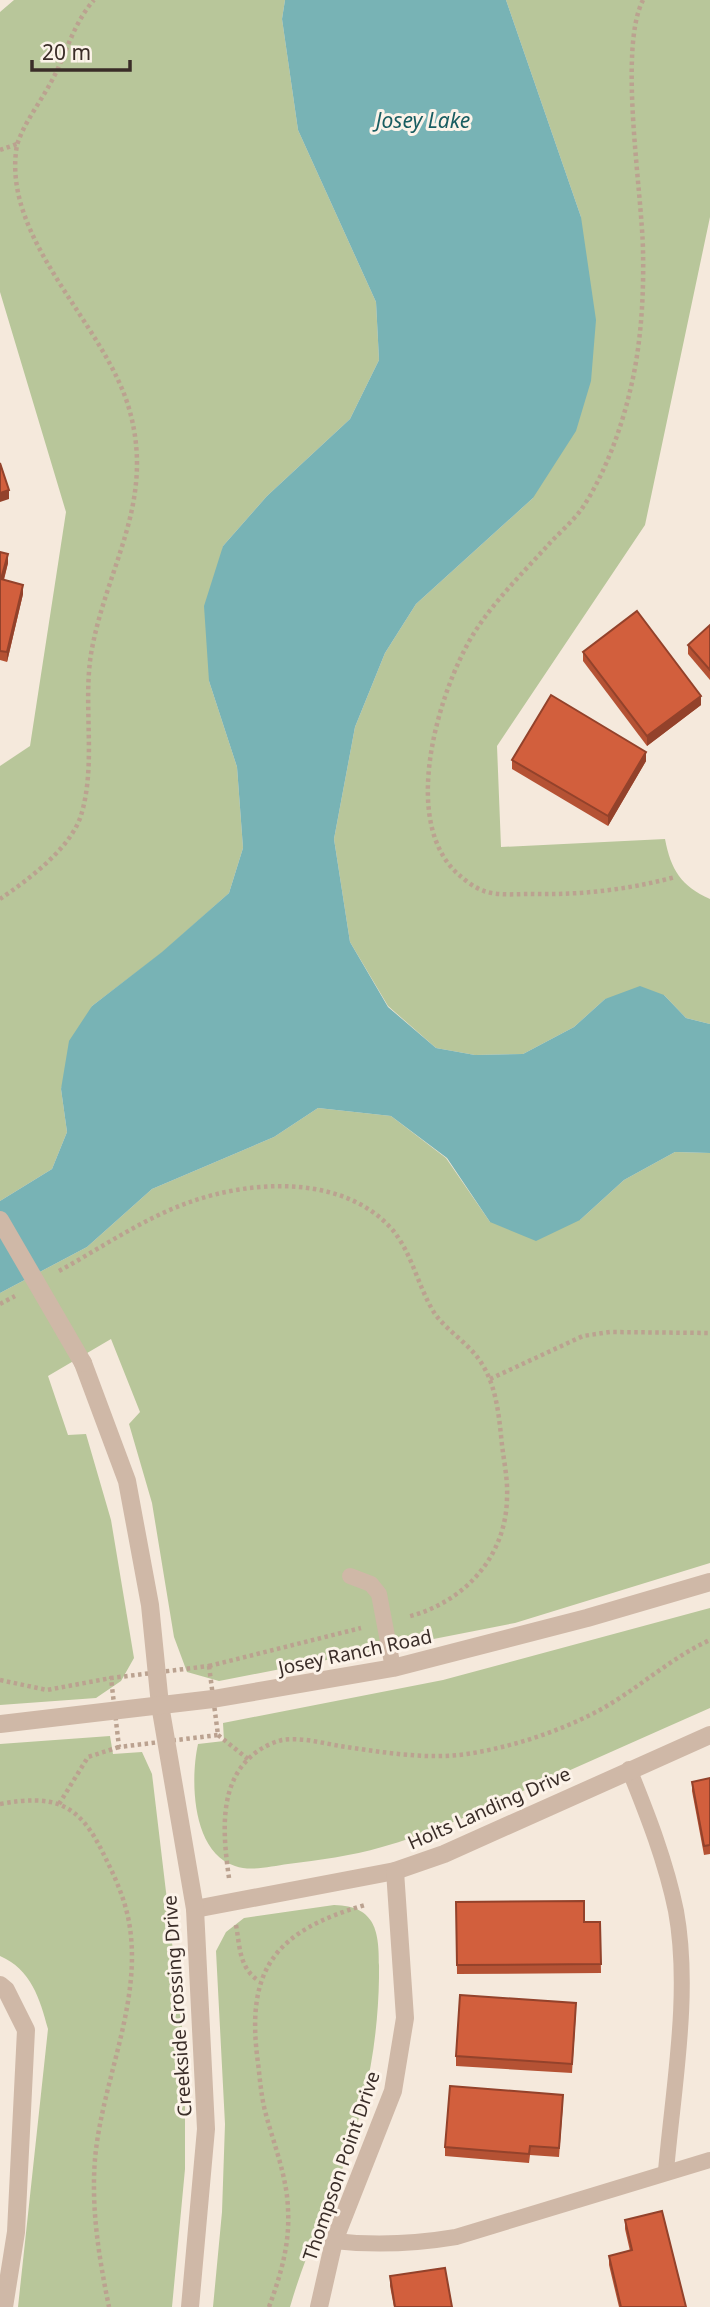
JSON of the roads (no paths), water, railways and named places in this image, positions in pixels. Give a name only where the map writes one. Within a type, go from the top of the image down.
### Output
[{"type":"street","name":"Creekside Crossing Drive","points":[[0,1220],[83,1363],[127,1481],[150,1605],[160,1705],[195,1909],[206,2129],[190,2307]]},
{"type":"street","name":"Josey Ranch Road","points":[[0,1724],[308,1685],[393,1668],[586,1618],[710,1582]]},
{"type":"street","name":"Holts Landing Drive","points":[[195,1909],[395,1871],[444,1854],[710,1735]]},
{"type":"street","name":"Thompson Point Drive","points":[[318,2307],[334,2241],[393,2091],[405,2018],[395,1871]]},
{"type":"street","points":[[0,1985],[6,1990],[26,2030],[16,2232],[4,2307]]},
{"type":"lane","points":[[350,1576],[371,1584],[379,1594],[393,1668]]},
{"type":"lane","points":[[629,1769],[665,1866],[676,1913],[681,1961],[666,2171]]},
{"type":"lane","points":[[334,2241],[389,2245],[456,2237],[666,2171],[710,2160]]},
{"type":"water","name":"Josey Lake","points":[[285,0],[506,0],[581,217],[596,320],[591,381],[576,431],[533,498],[416,604],[385,653],[355,727],[334,839],[350,942],[388,1007],[436,1048],[475,1055],[523,1054],[574,1027],[605,999],[640,986],[664,995],[686,1018],[710,1024],[710,1153],[675,1152],[624,1180],[580,1220],[536,1241],[490,1222],[447,1158],[391,1116],[318,1108],[274,1137],[152,1189],[87,1247],[0,1293],[0,1201],[52,1169],[67,1132],[61,1089],[69,1041],[92,1006],[162,952],[229,893],[243,848],[237,767],[209,681],[204,606],[223,546],[267,496],[350,419],[379,360],[376,302],[298,130],[282,19]]}]
